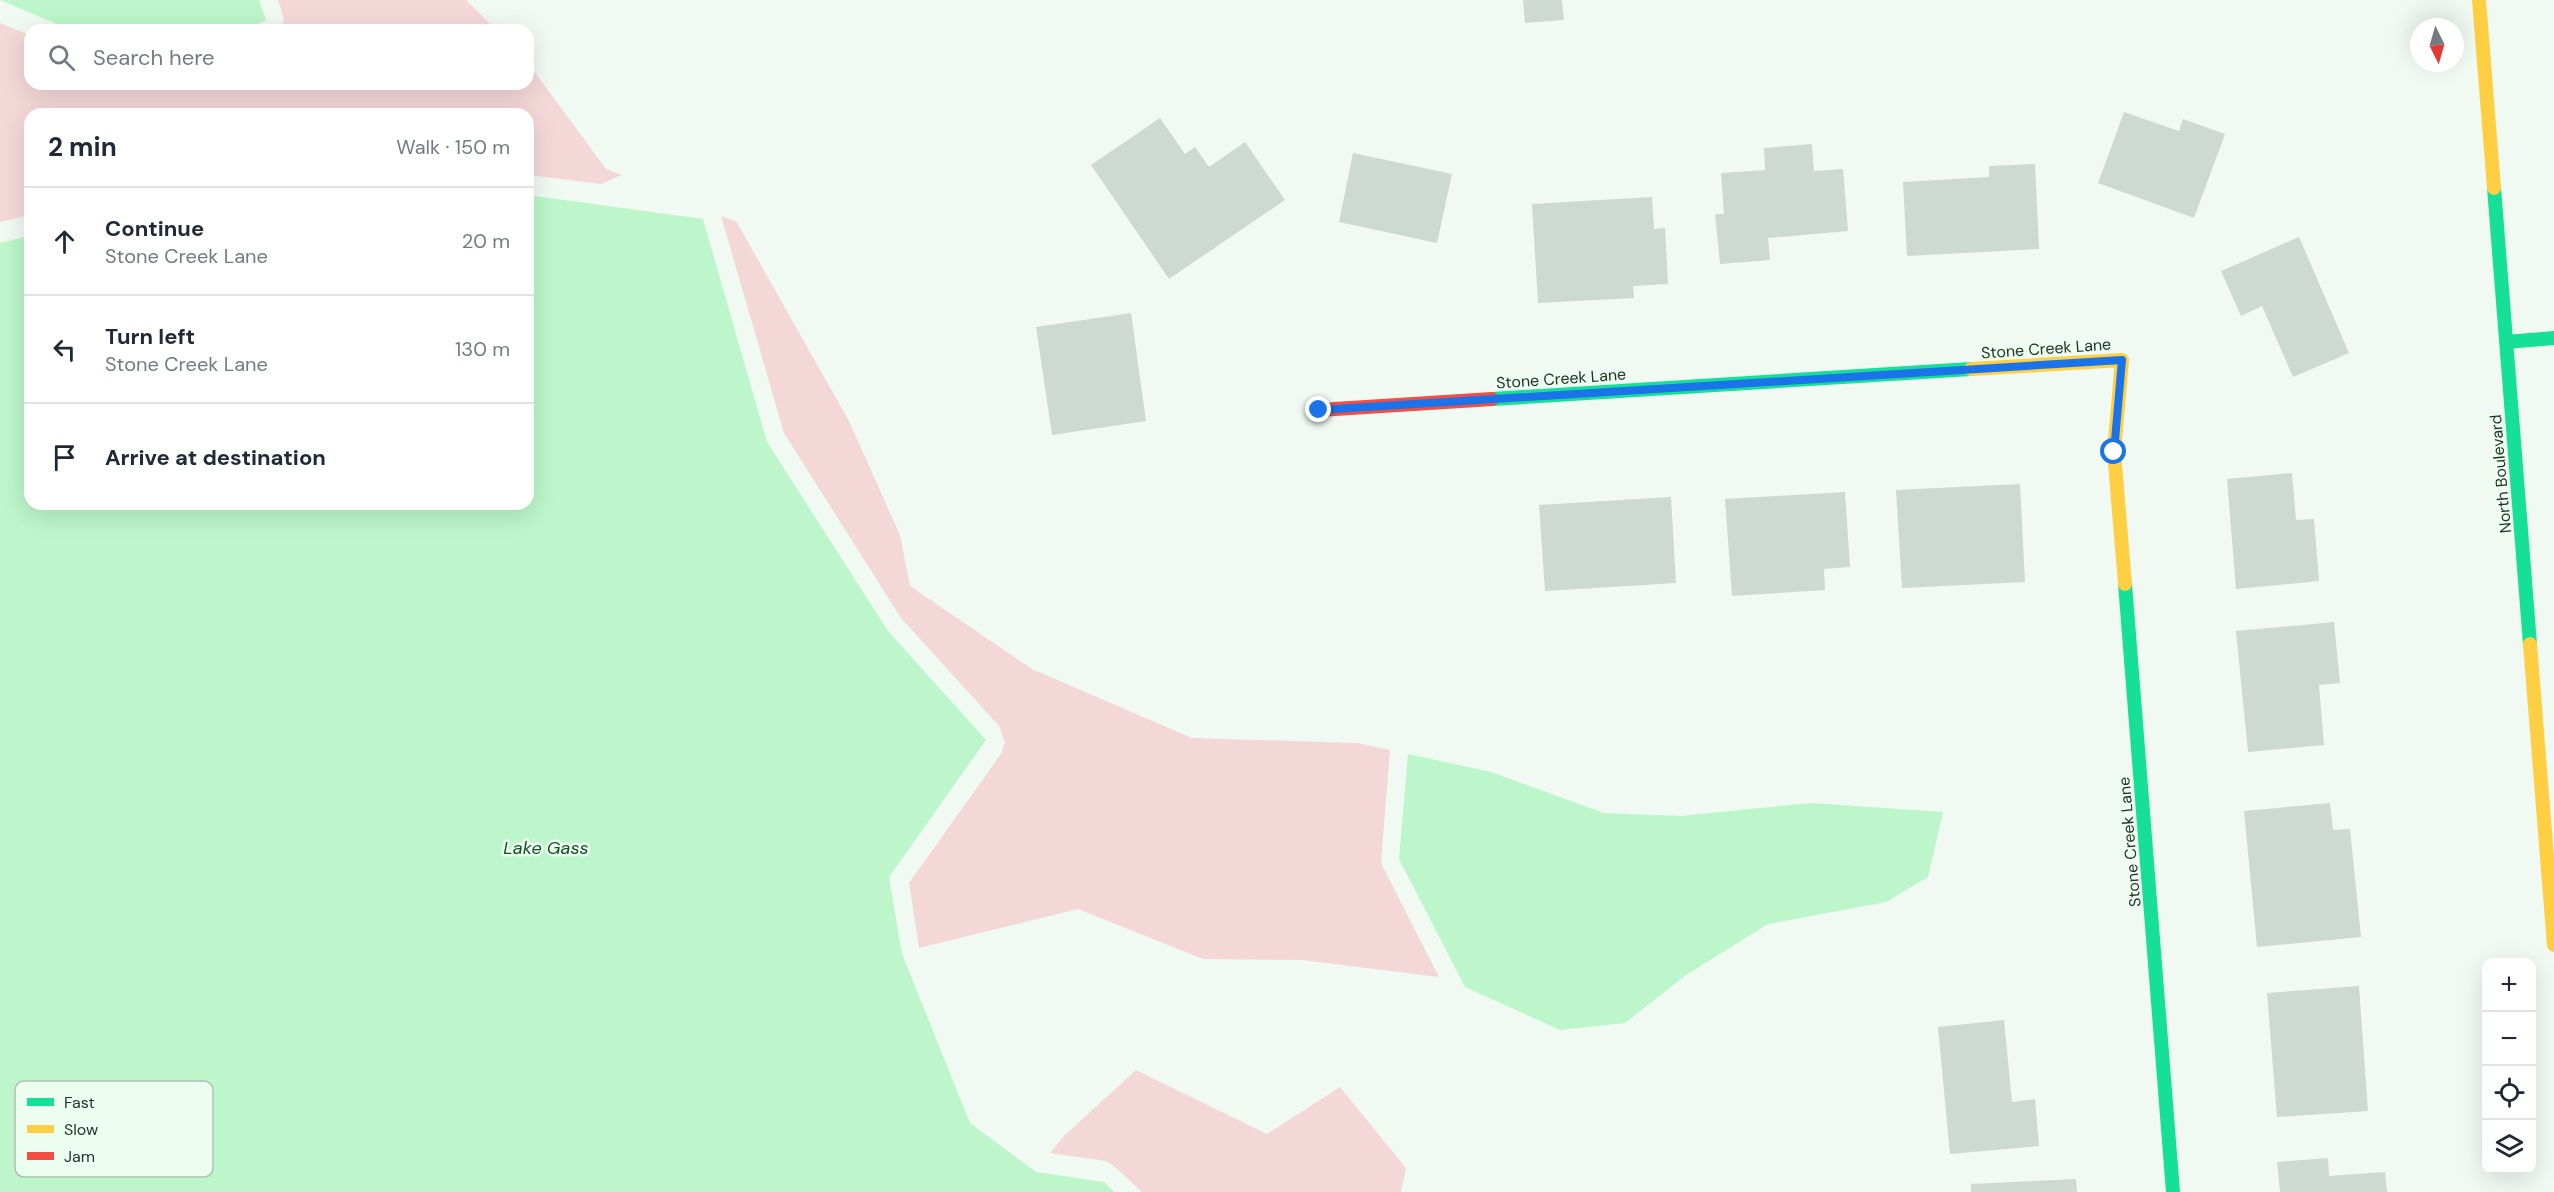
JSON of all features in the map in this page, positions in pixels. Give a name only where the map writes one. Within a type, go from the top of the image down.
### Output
[{"type":"street","name":"North Boulevard","points":[[2479,0],[2554,945]]},
{"type":"street","points":[[2506,342],[2554,338]]},
{"type":"street","name":"Stone Creek Lane","points":[[1319,410],[2122,360],[2114,452],[2173,1192]]},
{"type":"shaded area","points":[[278,0],[466,0],[490,24],[283,24],[284,19]]},
{"type":"shaded area","points":[[0,23],[24,33],[24,90],[534,90],[534,71],[606,169],[622,175],[601,184],[534,176],[534,108],[24,108],[24,216],[0,222]]},
{"type":"shaded area","points":[[721,216],[736,221],[849,421],[900,535],[910,586],[1032,669],[1192,738],[1357,743],[1390,750],[1381,863],[1439,977],[1302,960],[1203,959],[1078,909],[919,948],[909,883],[1001,754],[1005,742],[999,726],[901,618],[784,433]]},
{"type":"shaded area","points":[[1136,1070],[1267,1134],[1340,1087],[1406,1168],[1401,1192],[1142,1192],[1106,1161],[1050,1153],[1065,1135]]},
{"type":"water","points":[[0,0],[259,0],[266,20],[258,24],[57,24]]},
{"type":"water","name":"Lake Gass","points":[[534,196],[703,219],[767,442],[888,631],[986,740],[889,877],[902,954],[970,1123],[1036,1172],[1104,1182],[1114,1192],[0,1192],[0,243],[24,237],[24,510],[534,510]]},
{"type":"water","points":[[1408,754],[1491,772],[1604,813],[1681,816],[1811,803],[1943,812],[1928,877],[1886,902],[1768,924],[1686,975],[1625,1023],[1560,1030],[1465,987],[1399,859]]},
{"type":"building","points":[[1523,0],[1562,0],[1564,20],[1525,23]]},
{"type":"building","points":[[2124,112],[2179,131],[2183,119],[2225,134],[2194,218],[2098,183]]},
{"type":"building","points":[[1160,118],[1185,154],[1195,147],[1209,167],[1245,142],[1285,200],[1169,279],[1091,165]]},
{"type":"building","points":[[1812,144],[1814,171],[1843,169],[1848,231],[1768,238],[1770,260],[1720,264],[1715,214],[1724,214],[1721,173],[1765,170],[1764,148]]},
{"type":"building","points":[[1353,153],[1452,174],[1437,243],[1339,222]]},
{"type":"building","points":[[2035,164],[2039,249],[1907,256],[1903,182],[1989,177],[1989,166]]},
{"type":"building","points":[[1652,197],[1654,229],[1665,228],[1668,284],[1633,286],[1634,298],[1538,303],[1532,204]]},
{"type":"building","points":[[2299,237],[2349,353],[2293,377],[2262,306],[2241,316],[2221,271]]},
{"type":"building","points":[[1131,313],[1146,421],[1052,435],[1036,327]]},
{"type":"building","points":[[2292,473],[2296,520],[2314,519],[2319,581],[2236,589],[2227,479]]},
{"type":"building","points":[[2020,484],[2025,582],[1902,588],[1896,490]]},
{"type":"building","points":[[1845,492],[1850,567],[1824,569],[1825,590],[1732,596],[1725,499]]},
{"type":"building","points":[[1671,497],[1676,583],[1545,591],[1539,505]]},
{"type":"building","points":[[2334,622],[2340,683],[2319,685],[2324,745],[2248,752],[2236,631]]},
{"type":"building","points":[[2330,803],[2333,830],[2350,829],[2361,937],[2257,947],[2244,811]]},
{"type":"building","points":[[2359,986],[2368,1111],[2277,1117],[2267,993]]},
{"type":"building","points":[[2004,1020],[2012,1102],[2035,1099],[2039,1146],[1950,1154],[1938,1027]]},
{"type":"building","points":[[2328,1158],[2329,1176],[2385,1172],[2387,1192],[2280,1192],[2277,1162]]},
{"type":"building","points":[[2076,1179],[2077,1192],[1971,1192],[1971,1184]]},
{"type":"traffic: fast","points":[[2494,188],[2530,644]]},
{"type":"traffic: fast","points":[[2506,342],[2554,338]]},
{"type":"traffic: fast","points":[[1492,399],[1971,369]]},
{"type":"traffic: fast","points":[[2125,584],[2173,1192]]},
{"type":"traffic: slow","points":[[2479,0],[2494,188]]},
{"type":"traffic: slow","points":[[1971,369],[2122,360],[2114,452],[2125,584]]},
{"type":"traffic: slow","points":[[2530,644],[2554,945]]},
{"type":"traffic: jam","points":[[1319,410],[1492,399]]},
{"type":"route","points":[[1319,410],[2122,360],[2114,452]]}]
